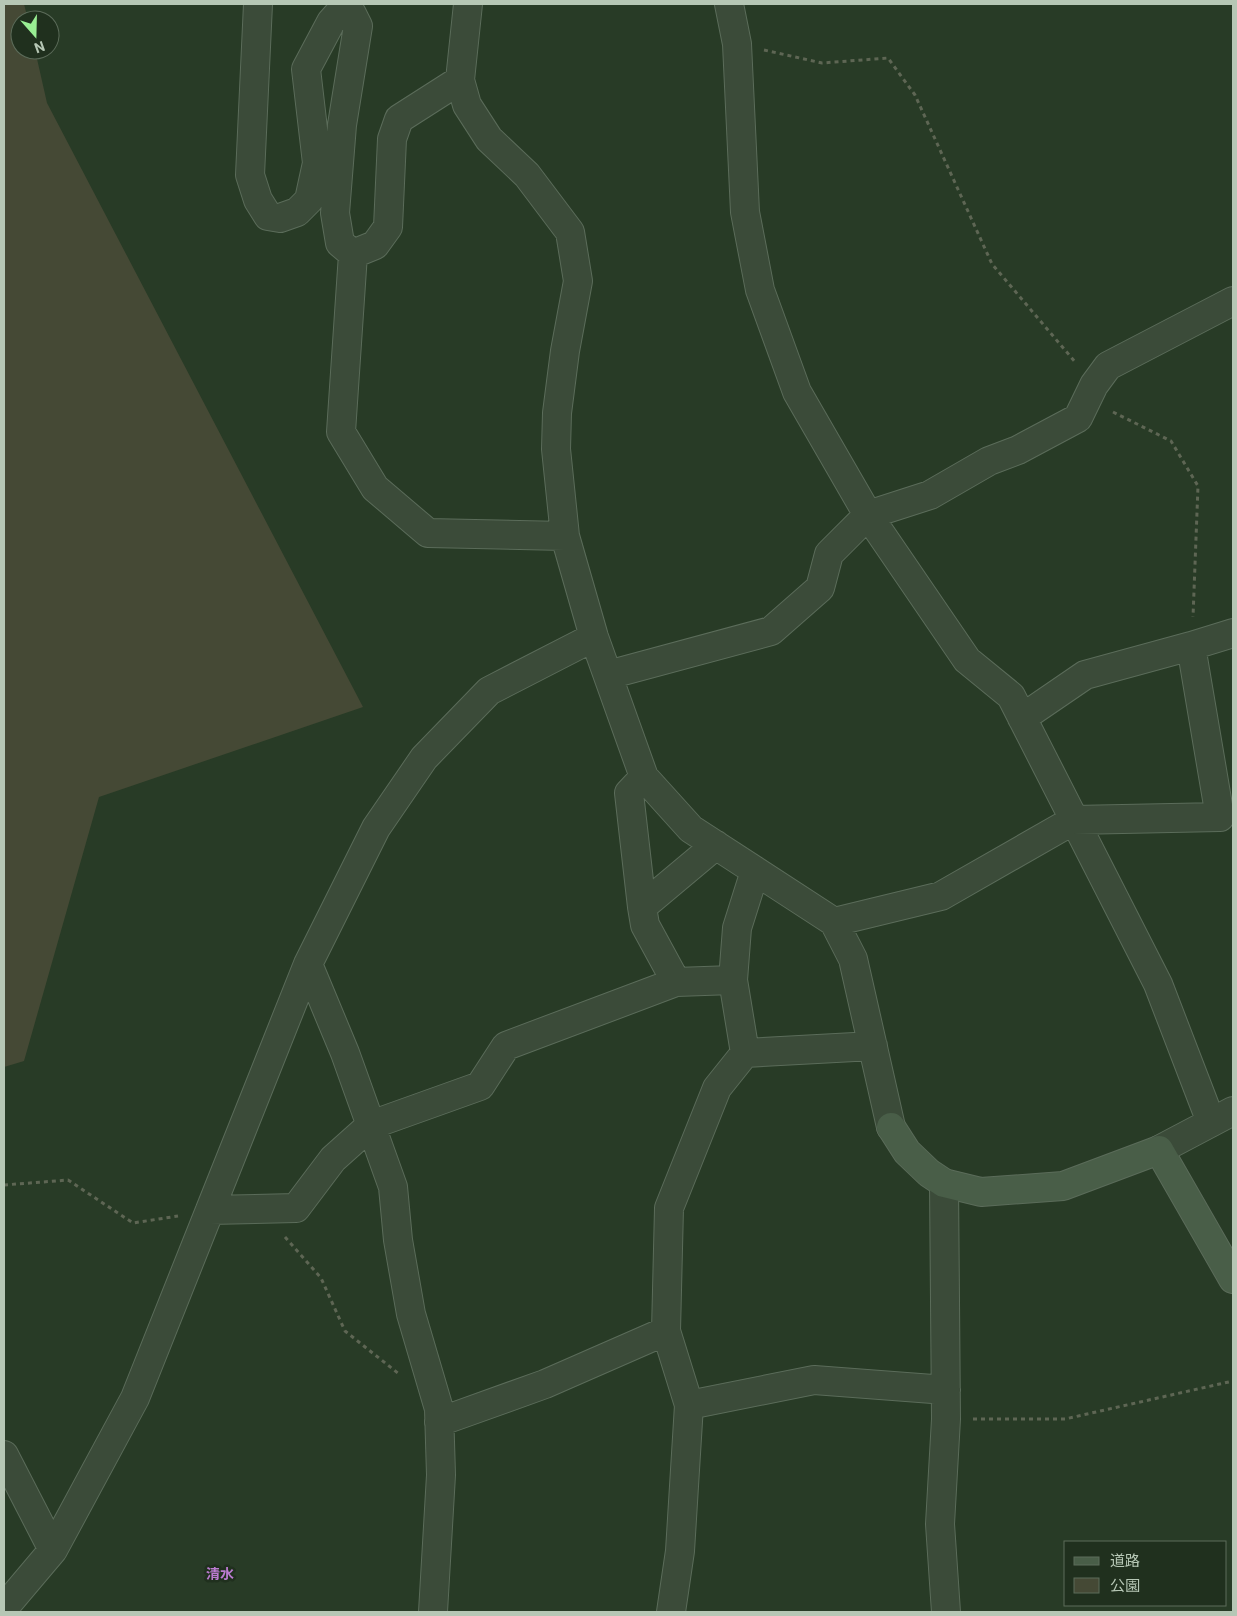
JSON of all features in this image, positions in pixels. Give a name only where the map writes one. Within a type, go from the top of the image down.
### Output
[{"type":"street","points":[[258,4],[250,176],[258,200],[268,216],[280,218],[297,212],[309,200],[317,163],[306,69],[331,22],[339,13],[352,14],[358,26],[342,125],[335,213],[340,243],[353,254]]},
{"type":"street","points":[[468,4],[460,80],[467,106],[489,138],[527,175],[570,232],[578,281],[565,351],[557,413],[556,449],[565,536],[594,637],[644,777],[691,829],[834,922],[853,959],[891,1127],[907,1152],[929,1174],[944,1184],[981,1192],[1063,1186],[1159,1150],[1222,1117],[1158,984],[1010,696],[967,660],[868,515],[797,392],[760,290],[744,212],[737,44],[729,4]]},
{"type":"street","points":[[353,254],[375,245],[388,227],[392,139],[399,119],[460,80]]},
{"type":"street","points":[[353,254],[342,432],[376,488],[428,533],[565,536]]},
{"type":"street","points":[[608,675],[771,631],[820,588],[829,554],[868,515],[930,495],[989,461],[1018,450],[1078,418],[1094,385],[1108,366],[1233,302]]},
{"type":"street","points":[[1022,718],[1085,676],[1233,633]]},
{"type":"street","points":[[4,1608],[53,1550],[136,1398],[308,964],[376,828],[424,758],[489,690],[594,637]]},
{"type":"street","points":[[834,922],[941,896],[1074,820],[1220,817],[1192,646]]},
{"type":"street","points":[[644,777],[629,793],[642,907],[645,925],[676,982]]},
{"type":"street","points":[[642,907],[716,845]]},
{"type":"street","points":[[745,1053],[732,980],[738,928],[755,871]]},
{"type":"street","points":[[308,964],[394,1187],[398,1240],[411,1314],[437,1409],[440,1475],[433,1612]]},
{"type":"street","points":[[210,1210],[296,1208],[333,1159],[371,1126],[480,1086],[506,1046],[676,982],[732,980]]},
{"type":"street","points":[[671,1612],[680,1551],[689,1405],[666,1331],[669,1208],[717,1088],[745,1053],[873,1046]]},
{"type":"street","points":[[1159,1150],[1233,1279]]},
{"type":"street","points":[[944,1184],[946,1420],[940,1524],[946,1612]]},
{"type":"street","points":[[437,1409],[545,1384],[666,1331]]},
{"type":"street","points":[[689,1405],[814,1380],[946,1390]]},
{"type":"street","points":[[4,1456],[53,1550]]},
{"type":"path","points":[[737,44],[822,63],[888,58],[915,95],[992,264],[1094,385],[1114,413],[1171,441],[1198,486],[1192,646]]},
{"type":"path","points":[[4,1185],[68,1180],[133,1224],[210,1210]]},
{"type":"path","points":[[296,1208],[285,1237],[321,1278],[345,1331],[408,1381],[437,1409]]},
{"type":"path","points":[[946,1420],[1065,1418],[1233,1381]]},
{"type":"green space","points":[[4,4],[24,4],[26,10],[10,10],[10,60],[37,60],[47,103],[363,707],[99,797],[24,1061],[4,1067]]},
{"type":"district","name":"清水","points":[[220,1574]]}]
